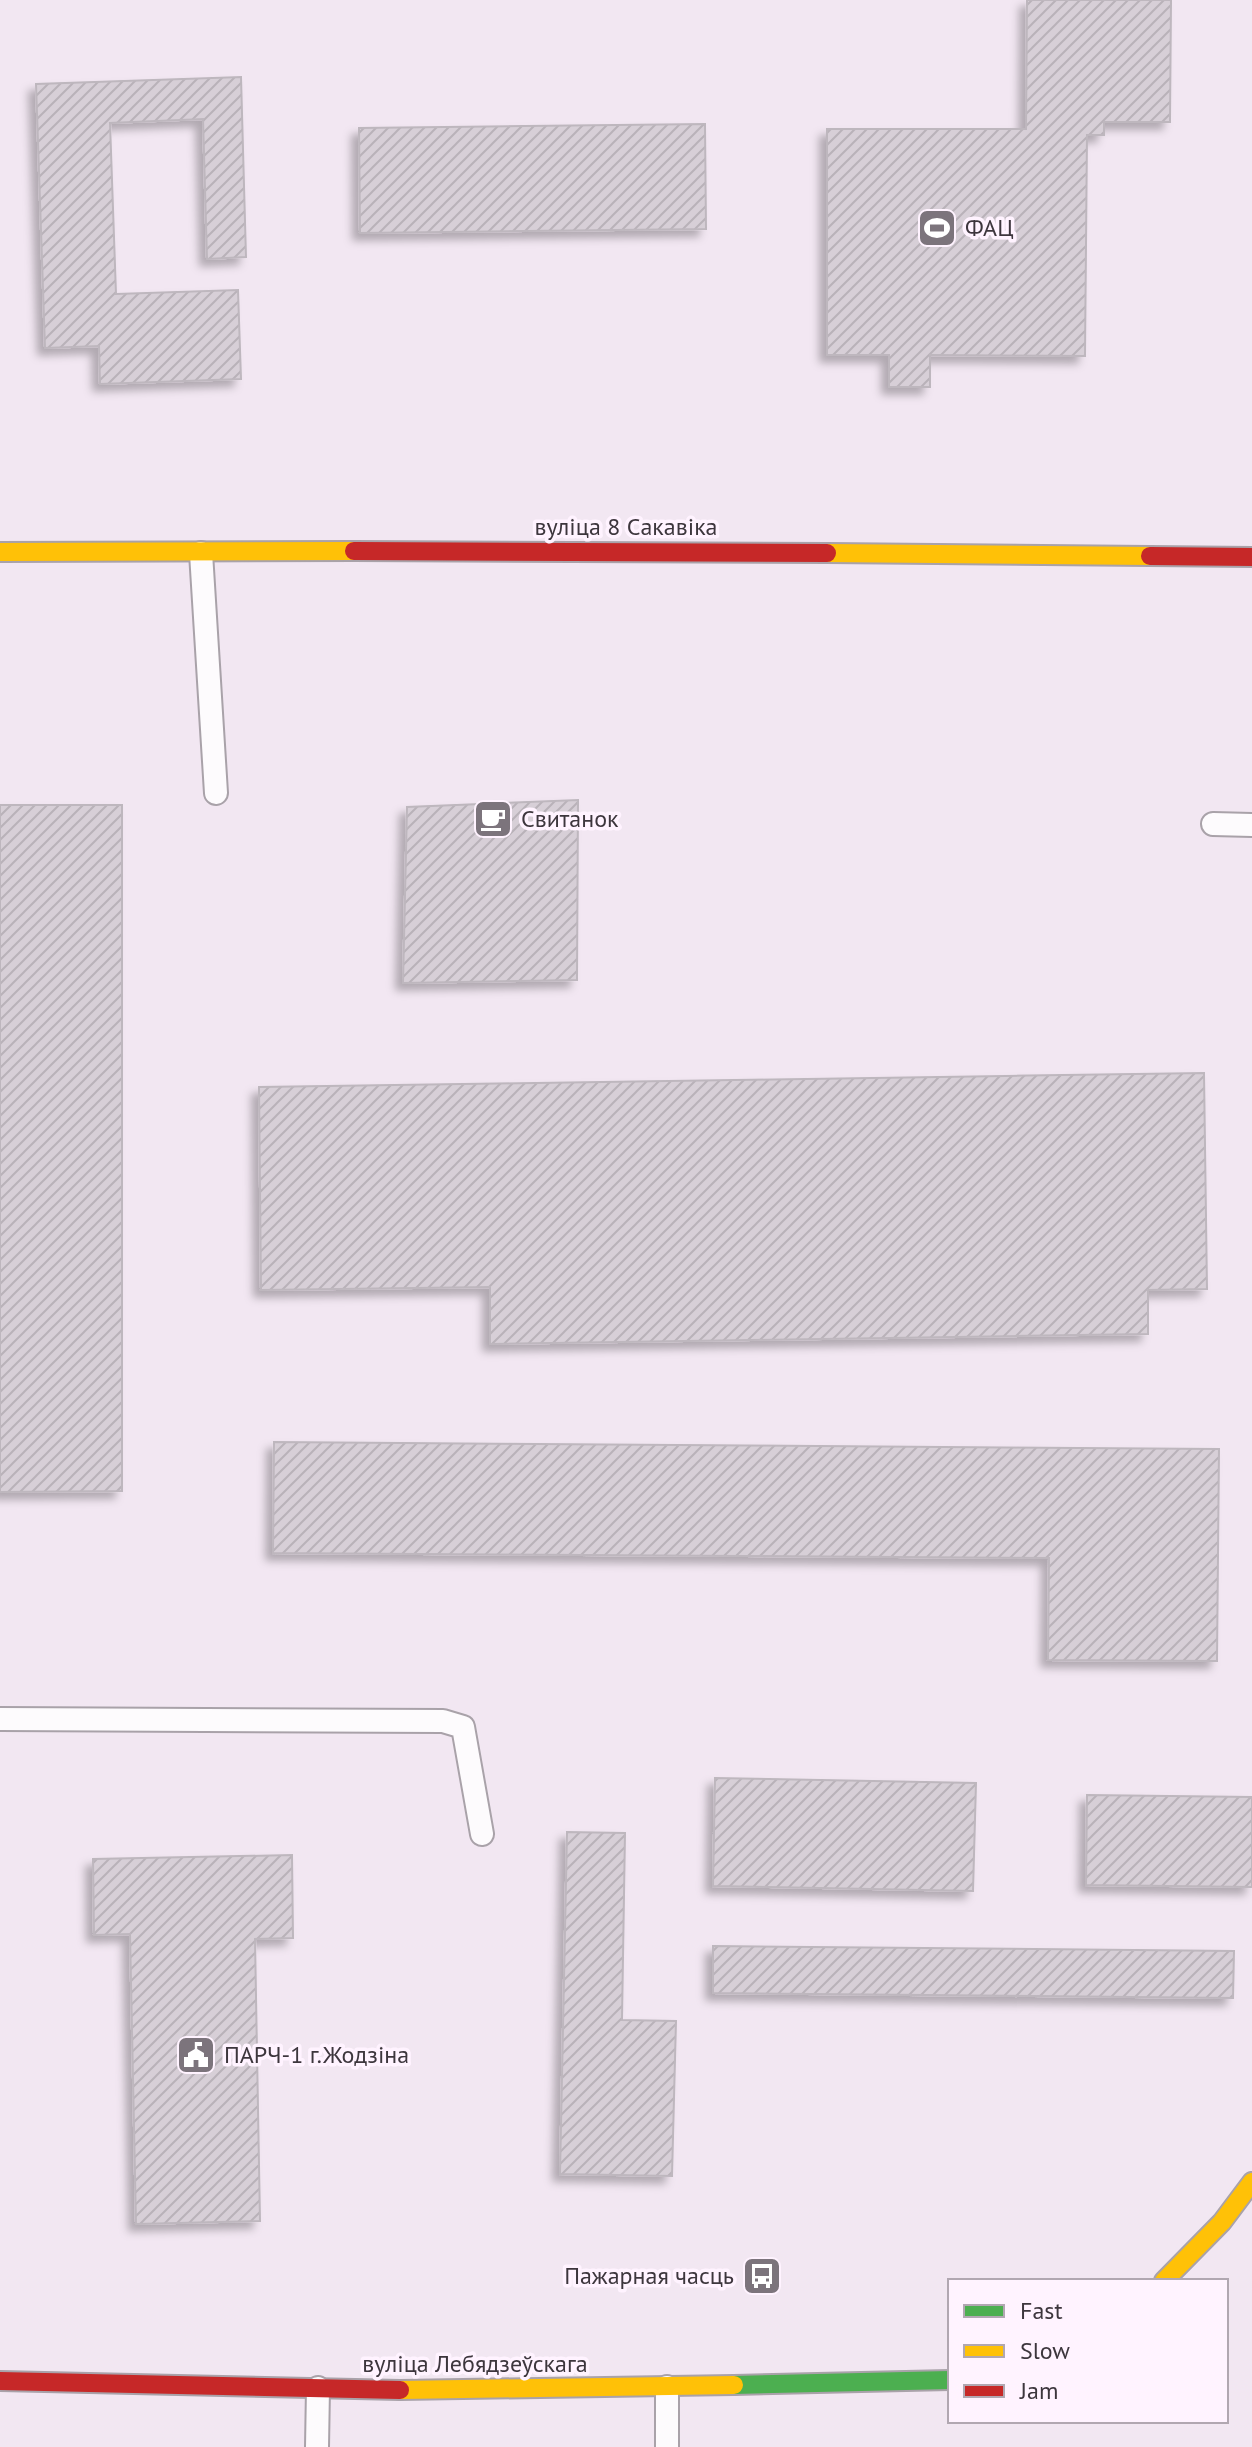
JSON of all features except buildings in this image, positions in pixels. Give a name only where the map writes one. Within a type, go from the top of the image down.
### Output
[{"type":"main road","name":"вуліца 8 Сакавіка","points":[[0,552],[655,551],[1252,557]]},
{"type":"main road","points":[[1166,2279],[1222,2222],[1252,2182]]},
{"type":"main road","name":"вуліца Лебядзеўскага","points":[[0,2381],[445,2391],[948,2380]]},
{"type":"lane","points":[[201,553],[216,793]]},
{"type":"lane","points":[[1213,824],[1252,825]]},
{"type":"lane","points":[[0,1719],[443,1721],[463,1727],[482,1834]]},
{"type":"lane","points":[[667,2387],[667,2447]]},
{"type":"lane","points":[[317,2447],[318,2388]]},
{"type":"traffic: fast","points":[[734,2385],[948,2380]]},
{"type":"traffic: slow","points":[[0,552],[354,551]]},
{"type":"traffic: slow","points":[[827,553],[1150,556]]},
{"type":"traffic: slow","points":[[1166,2279],[1222,2222],[1252,2182]]},
{"type":"traffic: slow","points":[[400,2390],[734,2385]]},
{"type":"traffic: jam","points":[[354,551],[827,553]]},
{"type":"traffic: jam","points":[[1150,556],[1252,557]]},
{"type":"traffic: jam","points":[[0,2381],[400,2390]]},
{"type":"place","name":"ФАЦ","points":[[937,228]]},
{"type":"place","name":"Свитанок","points":[[493,819]]},
{"type":"place","name":"ПАРЧ-1 г.Жодзіна","points":[[196,2055]]},
{"type":"place","name":"Пажарная часць","points":[[762,2276]]}]
